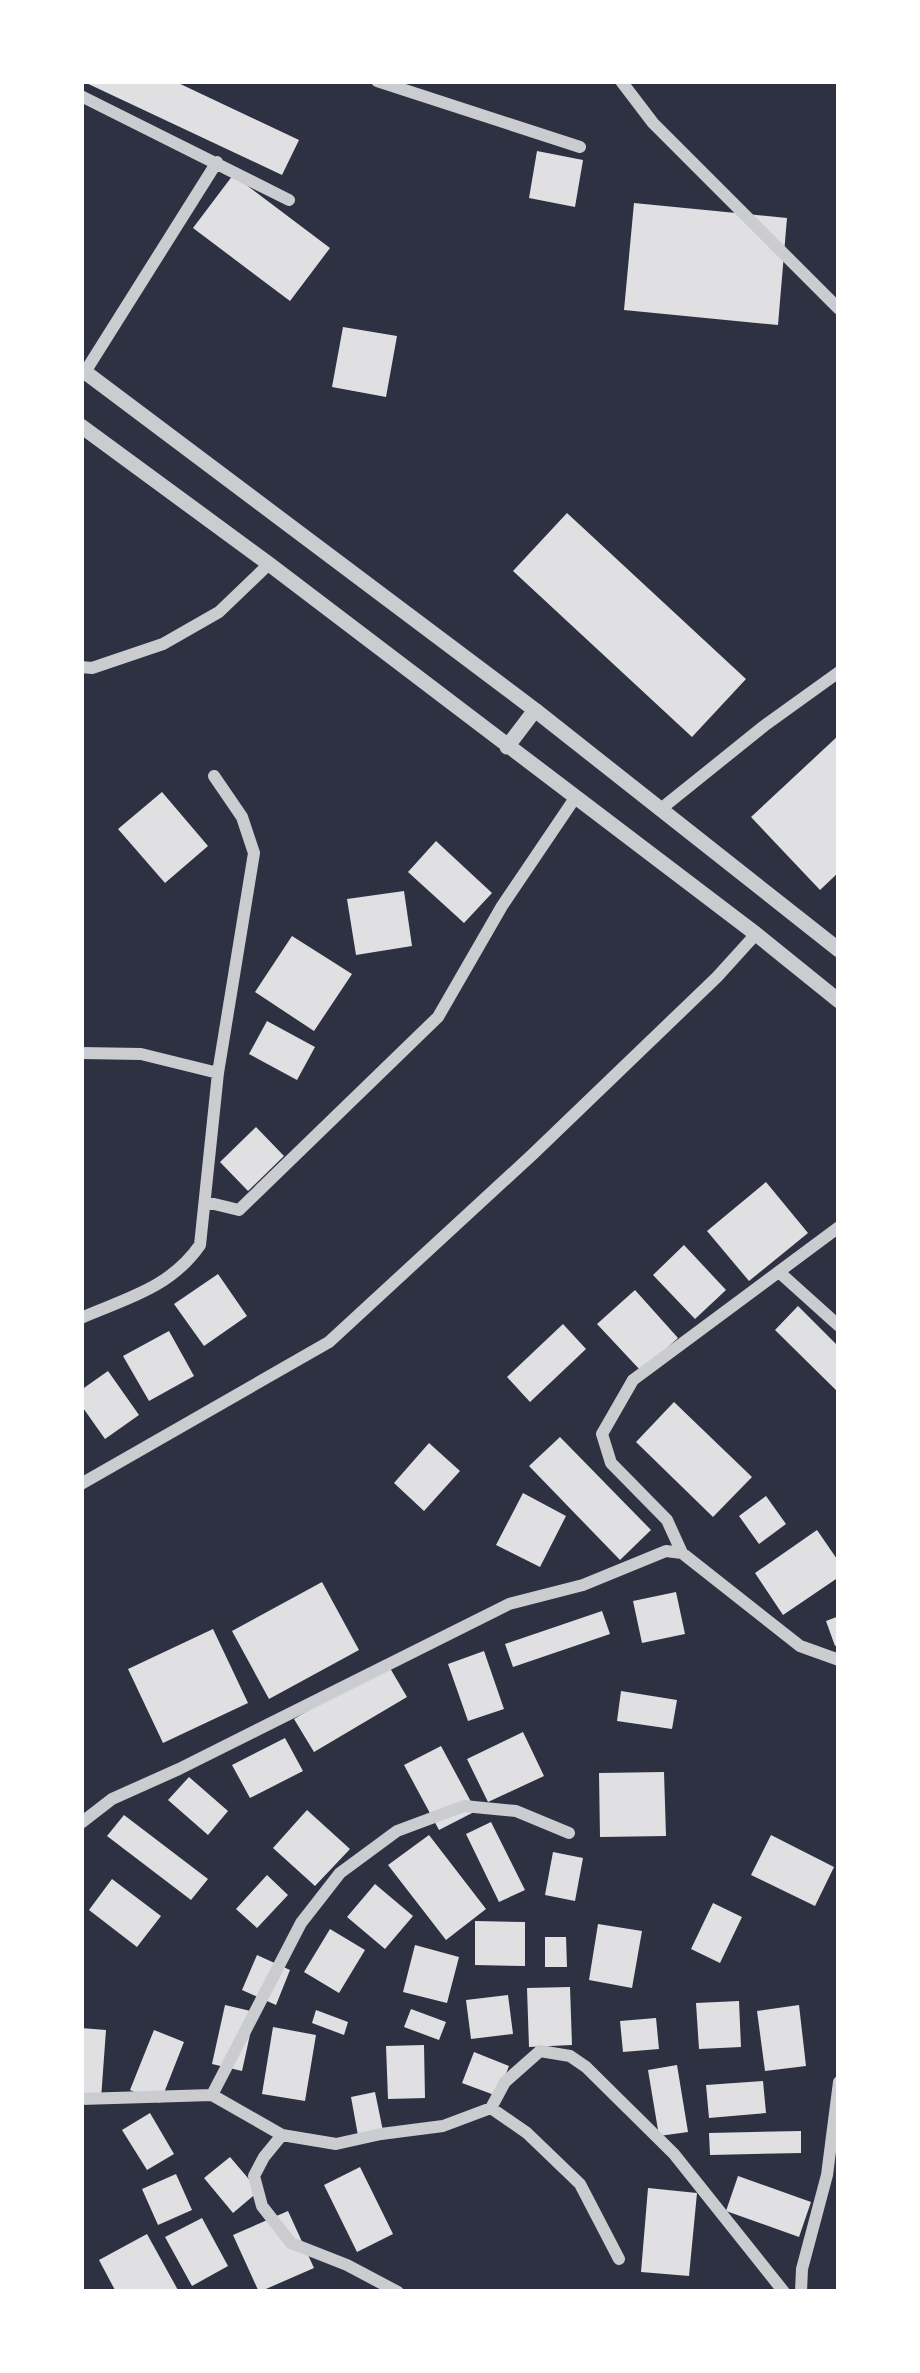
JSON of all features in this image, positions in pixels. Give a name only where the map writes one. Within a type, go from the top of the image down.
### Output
[{"type":"street","points":[[376,81],[580,147]]},
{"type":"street","points":[[620,81],[653,124],[839,309]]},
{"type":"street","points":[[81,96],[289,200]]},
{"type":"street","points":[[217,162],[83,370],[535,710],[839,950]]},
{"type":"street","points":[[81,426],[269,564],[839,1001]]},
{"type":"street","points":[[81,667],[92,668],[163,644],[219,613],[269,564]]},
{"type":"street","points":[[662,808],[839,672]]},
{"type":"street","points":[[507,747],[535,710]]},
{"type":"street","points":[[81,1318],[156,1287],[185,1267],[200,1245],[218,1073],[254,853],[242,817],[214,776]]},
{"type":"street","points":[[206,1202],[239,1210],[438,1017],[502,906],[575,798]]},
{"type":"street","points":[[81,1484],[329,1342],[533,1154],[756,934]]},
{"type":"street","points":[[81,1053],[141,1054],[218,1073]]},
{"type":"street","points":[[839,1227],[633,1380],[602,1434],[611,1463],[667,1520],[682,1553],[800,1646],[839,1660]]},
{"type":"street","points":[[779,1272],[839,1326]]},
{"type":"street","points":[[81,1822],[112,1799],[508,1604],[583,1585],[667,1551],[682,1553]]},
{"type":"street","points":[[212,2095],[301,1923],[340,1873],[397,1831],[464,1806],[516,1810],[568,1833]]},
{"type":"street","points":[[81,2098],[212,2095],[282,2135],[336,2144],[443,2126],[490,2108],[505,2082],[540,2051],[570,2056],[674,2154],[784,2292]]},
{"type":"street","points":[[801,2292],[802,2269],[827,2175],[839,2082]]},
{"type":"street","points":[[490,2108],[527,2133],[580,2184],[619,2259]]},
{"type":"street","points":[[282,2135],[254,2176],[262,2206],[291,2243],[398,2292]]},
{"type":"building","points":[[82,81],[174,81],[299,140],[282,175]]},
{"type":"building","points":[[537,151],[583,160],[575,207],[529,198]]},
{"type":"building","points":[[233,175],[330,248],[290,301],[193,228]]},
{"type":"building","points":[[634,203],[787,218],[778,325],[624,310]]},
{"type":"building","points":[[343,327],[397,336],[386,397],[332,387]]},
{"type":"building","points":[[567,513],[746,679],[692,737],[513,571]]},
{"type":"building","points":[[839,735],[839,872],[820,890],[751,817]]},
{"type":"building","points":[[162,792],[208,846],[165,883],[118,829]]},
{"type":"building","points":[[436,841],[492,893],[464,923],[408,872]]},
{"type":"building","points":[[404,891],[412,946],[356,955],[347,899]]},
{"type":"building","points":[[292,936],[352,974],[314,1031],[255,992]]},
{"type":"building","points":[[267,1021],[315,1047],[297,1080],[249,1054]]},
{"type":"building","points":[[256,1127],[284,1156],[248,1191],[220,1162]]},
{"type":"building","points":[[766,1182],[808,1233],[749,1281],[707,1231]]},
{"type":"building","points":[[684,1245],[726,1290],[695,1319],[653,1275]]},
{"type":"building","points":[[218,1274],[247,1316],[204,1346],[174,1304]]},
{"type":"building","points":[[635,1290],[678,1338],[641,1371],[597,1324]]},
{"type":"building","points":[[798,1306],[839,1347],[839,1393],[775,1330]]},
{"type":"building","points":[[563,1324],[586,1349],[530,1402],[507,1377]]},
{"type":"building","points":[[169,1331],[194,1376],[149,1401],[123,1356]]},
{"type":"building","points":[[108,1371],[139,1415],[105,1439],[81,1405],[81,1390]]},
{"type":"building","points":[[674,1402],[752,1477],[713,1517],[636,1442]]},
{"type":"building","points":[[560,1437],[651,1530],[620,1560],[529,1466]]},
{"type":"building","points":[[429,1443],[460,1471],[424,1511],[394,1483]]},
{"type":"building","points":[[523,1493],[566,1516],[540,1567],[496,1545]]},
{"type":"building","points":[[766,1496],[786,1524],[759,1544],[739,1516]]},
{"type":"building","points":[[817,1530],[839,1562],[839,1577],[783,1615],[755,1573]]},
{"type":"building","points":[[322,1582],[359,1650],[269,1699],[232,1631]]},
{"type":"building","points":[[676,1592],[685,1634],[642,1643],[633,1601]]},
{"type":"building","points":[[602,1611],[610,1634],[513,1667],[505,1644]]},
{"type":"building","points":[[839,1616],[839,1644],[835,1646],[826,1621]]},
{"type":"building","points":[[213,1629],[248,1703],[163,1743],[128,1669]]},
{"type":"building","points":[[484,1651],[504,1709],[468,1721],[448,1664]]},
{"type":"building","points":[[387,1663],[407,1697],[314,1752],[294,1719]]},
{"type":"building","points":[[621,1691],[677,1700],[672,1729],[617,1721]]},
{"type":"building","points":[[523,1732],[544,1776],[488,1802],[467,1759]]},
{"type":"building","points":[[285,1738],[303,1771],[250,1798],[232,1765]]},
{"type":"building","points":[[441,1746],[476,1811],[439,1830],[404,1765]]},
{"type":"building","points":[[664,1772],[666,1836],[600,1837],[599,1773]]},
{"type":"building","points":[[189,1777],[228,1811],[208,1835],[168,1800]]},
{"type":"building","points":[[307,1810],[350,1849],[315,1886],[273,1848]]},
{"type":"building","points":[[124,1815],[208,1879],[191,1900],[107,1836]]},
{"type":"building","points":[[491,1822],[525,1890],[499,1902],[466,1834]]},
{"type":"building","points":[[429,1835],[486,1909],[446,1940],[388,1865]]},
{"type":"building","points":[[771,1835],[834,1867],[815,1906],[751,1875]]},
{"type":"building","points":[[553,1852],[583,1858],[575,1901],[545,1895]]},
{"type":"building","points":[[267,1875],[288,1895],[257,1928],[236,1909]]},
{"type":"building","points":[[112,1879],[161,1916],[137,1947],[89,1910]]},
{"type":"building","points":[[375,1884],[413,1916],[385,1949],[347,1917]]},
{"type":"building","points":[[713,1903],[742,1917],[720,1963],[691,1949]]},
{"type":"building","points":[[475,1921],[525,1922],[525,1966],[475,1965]]},
{"type":"building","points":[[598,1924],[642,1931],[632,1988],[589,1980]]},
{"type":"building","points":[[330,1929],[365,1950],[339,1993],[304,1972]]},
{"type":"building","points":[[545,1937],[566,1937],[567,1967],[545,1967]]},
{"type":"building","points":[[415,1945],[459,1957],[447,2003],[403,1992]]},
{"type":"building","points":[[257,1955],[290,1970],[276,2005],[242,1990]]},
{"type":"building","points":[[570,1987],[572,2045],[529,2047],[527,1988]]},
{"type":"building","points":[[508,1995],[513,2034],[471,2039],[466,2000]]},
{"type":"building","points":[[739,2001],[741,2047],[699,2049],[696,2003]]},
{"type":"building","points":[[225,2005],[255,2012],[242,2071],[212,2064]]},
{"type":"building","points":[[799,2005],[806,2066],[765,2071],[757,2011]]},
{"type":"building","points":[[411,2009],[446,2022],[439,2040],[404,2027]]},
{"type":"building","points":[[316,2010],[348,2022],[344,2035],[312,2023]]},
{"type":"building","points":[[656,2018],[659,2049],[623,2052],[620,2021]]},
{"type":"building","points":[[273,2027],[316,2035],[305,2101],[262,2094]]},
{"type":"building","points":[[81,2028],[106,2030],[101,2099],[81,2098]]},
{"type":"building","points":[[154,2030],[184,2042],[160,2103],[130,2090]]},
{"type":"building","points":[[424,2045],[425,2098],[388,2099],[386,2046]]},
{"type":"building","points":[[474,2052],[509,2066],[497,2096],[462,2083]]},
{"type":"building","points":[[677,2065],[688,2132],[659,2136],[648,2070]]},
{"type":"building","points":[[763,2081],[766,2113],[709,2118],[706,2085]]},
{"type":"building","points":[[375,2092],[384,2136],[359,2141],[351,2097]]},
{"type":"building","points":[[150,2113],[174,2154],[147,2170],[122,2130]]},
{"type":"building","points":[[801,2131],[801,2153],[710,2155],[709,2133]]},
{"type":"building","points":[[230,2157],[259,2191],[233,2213],[204,2178]]},
{"type":"building","points":[[360,2167],[393,2234],[357,2252],[324,2185]]},
{"type":"building","points":[[176,2174],[192,2210],[158,2225],[142,2189]]},
{"type":"building","points":[[738,2176],[811,2202],[799,2237],[726,2211]]},
{"type":"building","points":[[648,2188],[697,2193],[689,2276],[641,2272]]},
{"type":"building","points":[[288,2211],[314,2268],[259,2292],[233,2235]]},
{"type":"building","points":[[202,2218],[228,2266],[192,2286],[165,2237]]},
{"type":"building","points":[[147,2234],[179,2292],[116,2292],[99,2260]]}]
